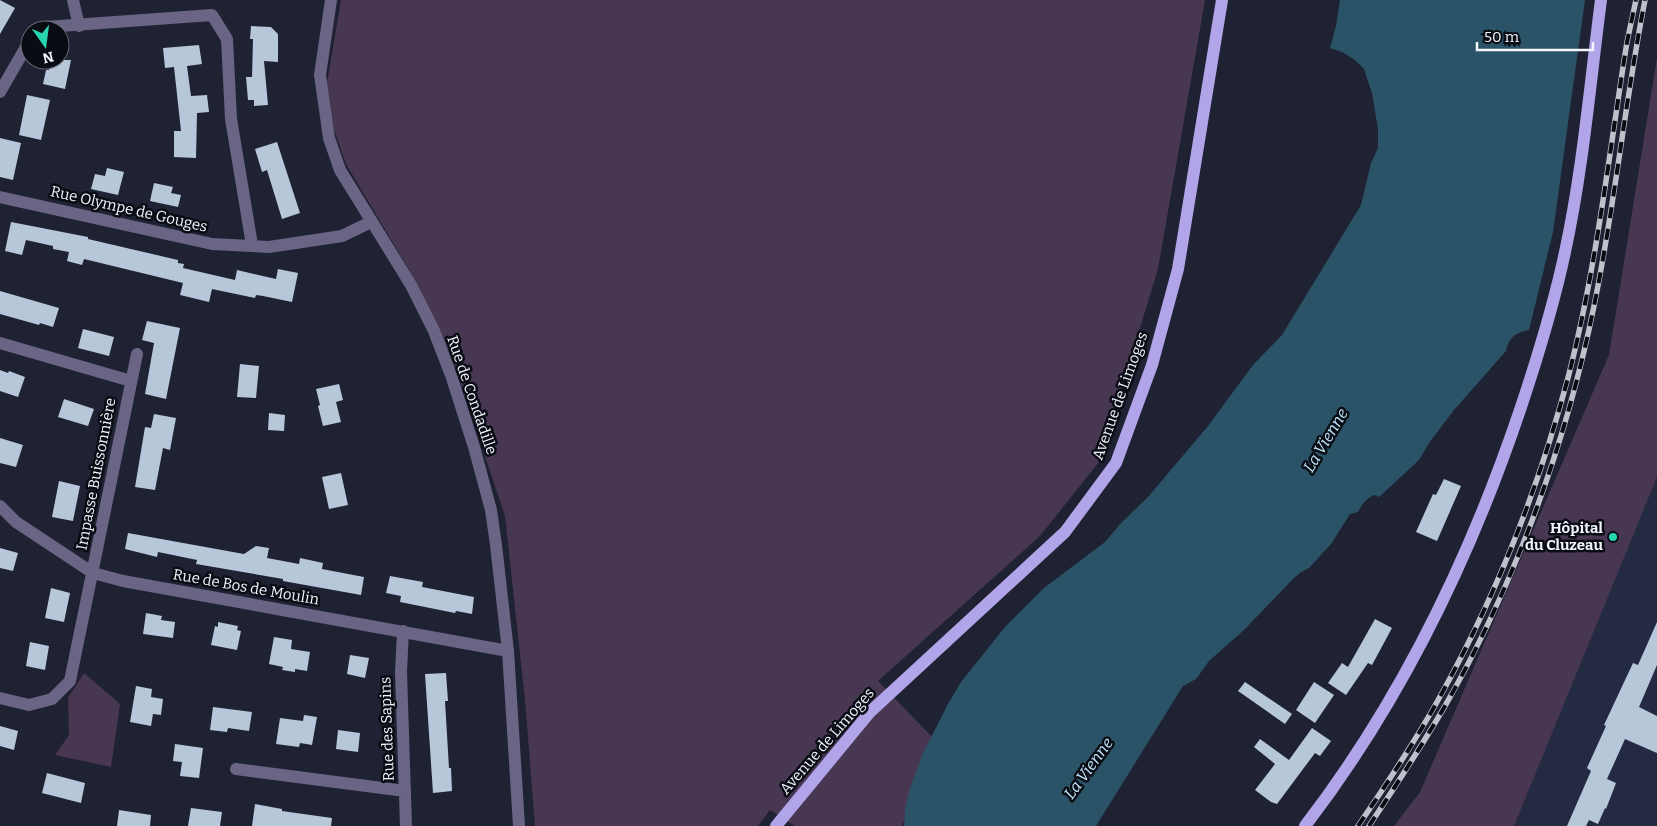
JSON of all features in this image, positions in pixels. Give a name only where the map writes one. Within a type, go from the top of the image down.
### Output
[{"type":"main road","name":"Avenue de Limoges","points":[[776,826],[870,712],[1065,532],[1116,463],[1152,365],[1178,269],[1222,0]]},
{"type":"main road","points":[[1305,826],[1362,744],[1402,678],[1466,550],[1503,460],[1536,361],[1565,252],[1581,157],[1601,0]]},
{"type":"street","points":[[73,0],[79,26]]},
{"type":"street","name":"Rue de Condadille","points":[[331,0],[320,75],[329,138],[340,170],[411,285],[434,331],[472,438],[494,527],[508,651],[519,826]]},
{"type":"street","points":[[70,26],[212,15],[227,39],[231,119],[252,245]]},
{"type":"street","points":[[0,92],[20,57]]},
{"type":"street","name":"Rue Olympe de Gouges","points":[[0,197],[212,244],[269,247],[342,236],[371,222]]},
{"type":"street","name":"Impasse Buissonnière","points":[[0,343],[132,382]]},
{"type":"street","name":"Impasse Buissonnière","points":[[0,698],[29,706],[52,699],[70,681],[137,354]]},
{"type":"street","name":"Rue de Bos de Moulin","points":[[0,506],[16,522],[93,573],[123,581],[508,651]]},
{"type":"street","name":"Rue des Sapins","points":[[403,631],[401,672],[406,826]]},
{"type":"street","points":[[236,769],[405,791]]},
{"type":"shaded area","points":[[341,0],[1205,0],[1158,269],[1099,462],[1040,536],[878,681],[938,743],[902,826],[795,826],[770,810],[758,826],[535,826],[525,700],[505,516],[455,366],[417,283],[346,164],[334,129],[327,83]]},
{"type":"shaded area","name":"Hôpital du Cluzeau","points":[[1657,58],[1657,477],[1514,826],[1394,826],[1420,792],[1609,355]]},
{"type":"shaded area","name":"Hôpital du Cluzeau","points":[[1657,272],[1657,826],[1402,826],[1433,785]]},
{"type":"shaded area","points":[[84,673],[120,704],[111,767],[55,755],[69,735],[68,698]]},
{"type":"water","name":"La Vienne","points":[[1340,0],[1585,0],[1553,232],[1529,330],[1520,332],[1511,339],[1506,351],[1454,410],[1429,443],[1419,460],[1379,497],[1375,495],[1369,498],[1363,503],[1358,512],[1350,514],[1331,544],[1309,568],[1293,579],[1244,630],[1209,661],[1196,679],[1183,686],[1096,826],[904,826],[905,810],[910,789],[923,753],[961,682],[1005,627],[1044,588],[1105,542],[1121,523],[1148,497],[1208,426],[1253,365],[1282,335],[1361,205],[1371,163],[1378,148],[1378,129],[1372,93],[1364,69],[1355,60],[1342,52],[1330,48]]},
{"type":"building","points":[[0,0],[15,8],[0,34]]},
{"type":"building","points":[[251,26],[271,27],[278,34],[278,62],[264,61],[268,105],[254,106],[254,100],[248,100],[246,77],[252,77],[253,39],[250,39]]},
{"type":"building","points":[[199,45],[202,64],[187,66],[191,96],[207,95],[209,112],[197,113],[196,158],[174,157],[174,131],[181,131],[174,67],[165,68],[163,48]]},
{"type":"building","points":[[46,70],[69,70],[65,89],[43,84]]},
{"type":"building","points":[[27,95],[50,100],[41,140],[19,135]]},
{"type":"building","points":[[0,138],[21,143],[13,180],[0,177]]},
{"type":"building","points":[[277,142],[300,213],[282,219],[267,170],[262,172],[255,149]]},
{"type":"building","points":[[107,168],[124,172],[118,195],[91,189],[95,174],[105,176]]},
{"type":"building","points":[[154,183],[173,187],[171,193],[181,195],[178,207],[150,201]]},
{"type":"building","points":[[11,222],[88,237],[88,239],[178,260],[178,263],[184,264],[183,268],[235,280],[237,270],[276,279],[278,269],[298,273],[292,302],[256,295],[255,298],[212,289],[209,302],[180,295],[183,283],[84,259],[82,265],[67,261],[69,252],[53,249],[53,246],[26,240],[22,255],[5,251]]},
{"type":"building","points":[[0,291],[59,308],[53,327],[0,314]]},
{"type":"building","points":[[147,321],[180,328],[166,399],[145,394],[154,343],[142,340]]},
{"type":"building","points":[[83,329],[114,337],[109,356],[78,348]]},
{"type":"building","points":[[240,364],[259,366],[256,398],[237,397]]},
{"type":"building","points":[[0,370],[25,377],[18,397],[0,391]]},
{"type":"building","points":[[339,384],[343,400],[336,402],[341,422],[323,426],[316,389]]},
{"type":"building","points":[[64,399],[94,409],[88,426],[58,417]]},
{"type":"building","points":[[269,413],[285,415],[284,431],[268,430]]},
{"type":"building","points":[[154,414],[176,418],[170,450],[163,448],[155,490],[135,487],[145,427],[151,428]]},
{"type":"building","points":[[0,438],[23,445],[16,467],[0,463]]},
{"type":"building","points":[[341,473],[348,505],[329,509],[322,477]]},
{"type":"building","points":[[1444,479],[1461,486],[1437,541],[1416,532],[1433,494],[1436,495]]},
{"type":"building","points":[[59,481],[80,486],[73,521],[52,517]]},
{"type":"building","points":[[128,533],[244,554],[256,546],[269,548],[267,558],[299,564],[300,558],[323,563],[322,569],[364,577],[361,595],[196,564],[197,560],[158,552],[157,557],[125,549]]},
{"type":"building","points":[[0,548],[18,553],[13,571],[0,568]]},
{"type":"building","points":[[390,576],[423,582],[422,587],[474,597],[472,614],[456,611],[455,613],[400,602],[401,596],[386,593]]},
{"type":"building","points":[[51,588],[70,593],[64,622],[45,618]]},
{"type":"building","points":[[146,613],[162,616],[161,620],[175,622],[173,638],[143,634]]},
{"type":"building","points":[[1375,619],[1392,628],[1372,665],[1368,663],[1346,695],[1328,683],[1342,663],[1348,667]]},
{"type":"building","points":[[218,622],[238,626],[237,630],[241,631],[237,650],[211,645],[215,626],[218,627]]},
{"type":"building","points":[[1657,622],[1657,665],[1639,707],[1657,716],[1657,753],[1625,739],[1607,779],[1616,783],[1598,824],[1589,820],[1586,826],[1567,826],[1591,771],[1587,768],[1606,726],[1604,725],[1633,663],[1638,665]]},
{"type":"building","points":[[274,637],[292,640],[291,649],[310,652],[307,671],[295,669],[295,672],[282,670],[283,667],[269,664]]},
{"type":"building","points":[[30,642],[49,646],[45,670],[26,666]]},
{"type":"building","points":[[350,655],[369,658],[365,678],[347,674]]},
{"type":"building","points":[[446,673],[448,701],[445,701],[452,791],[433,793],[425,674]]},
{"type":"building","points":[[1245,682],[1292,714],[1285,724],[1238,691]]},
{"type":"building","points":[[1314,682],[1334,695],[1315,723],[1296,710]]},
{"type":"building","points":[[136,686],[152,689],[151,697],[163,699],[161,715],[153,714],[151,726],[130,722]]},
{"type":"building","points":[[213,707],[252,712],[249,731],[228,728],[227,732],[210,730]]},
{"type":"building","points":[[304,715],[317,717],[312,745],[300,743],[299,747],[276,744],[280,718],[303,721]]},
{"type":"building","points":[[0,726],[18,731],[14,750],[0,746]]},
{"type":"building","points":[[1312,728],[1331,741],[1320,756],[1315,753],[1277,804],[1271,802],[1255,790],[1275,764],[1254,747],[1260,739],[1289,760]]},
{"type":"building","points":[[338,730],[360,733],[358,752],[336,749]]},
{"type":"building","points":[[175,744],[203,748],[199,778],[180,776],[182,762],[173,761]]},
{"type":"building","points":[[47,773],[85,783],[81,803],[42,793]]},
{"type":"building","points":[[255,804],[282,809],[282,811],[332,818],[331,826],[252,826]]},
{"type":"building","points":[[191,808],[222,812],[220,826],[188,826]]},
{"type":"building","points":[[119,810],[151,815],[150,826],[117,826]]},
{"type":"railway","points":[[1358,826],[1418,734],[1458,663],[1514,542],[1544,459],[1579,333],[1602,209],[1627,42],[1636,0]]},
{"type":"railway","points":[[1369,826],[1427,737],[1470,659],[1516,562],[1553,461],[1569,410],[1594,306],[1645,0]]},
{"type":"place","name":"Hôpital du Cluzeau","points":[[1613,537]]}]
